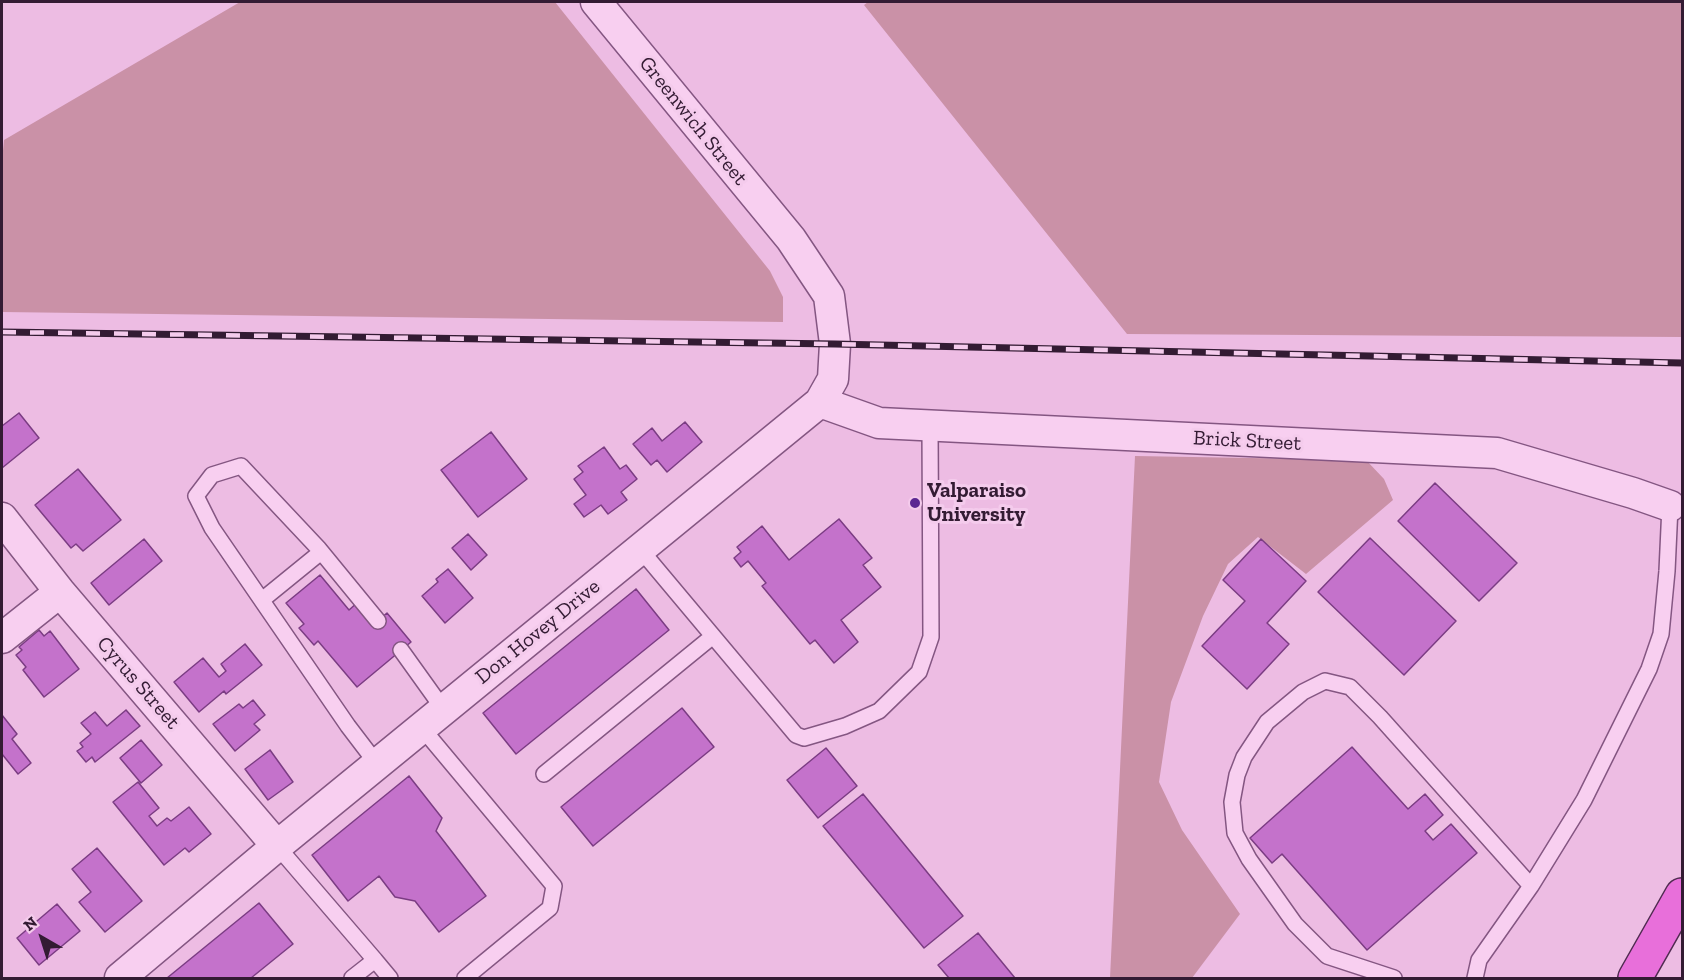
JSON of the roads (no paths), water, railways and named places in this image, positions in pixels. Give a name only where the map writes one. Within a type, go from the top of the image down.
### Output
[{"type":"highway","points":[[1635,978],[1683,896]]},
{"type":"street","name":"Greenwich Street","points":[[596,2],[791,239]]},
{"type":"street","name":"Don Hovey Drive","points":[[120,978],[277,846],[820,402],[833,379],[836,344],[829,296],[791,239]]},
{"type":"street","name":"Brick Street","points":[[820,402],[879,423],[1497,453],[1670,506]]},
{"type":"street","name":"Cyrus Street","points":[[2,518],[60,592],[277,846]]},
{"type":"street","points":[[2,638],[60,592]]},
{"type":"lane","points":[[640,549],[796,735],[804,738],[845,726],[879,711],[919,672],[931,637],[930,426]]},
{"type":"lane","points":[[377,764],[348,726],[212,528],[196,496],[212,475],[241,466],[321,552],[378,621]]},
{"type":"lane","points":[[1475,978],[1479,960],[1532,886],[1584,800],[1649,669],[1661,634],[1670,506]]},
{"type":"lane","points":[[262,600],[321,552]]},
{"type":"lane","points":[[544,774],[713,636]]},
{"type":"lane","points":[[401,650],[433,719],[554,886],[550,908],[465,978]]},
{"type":"lane","points":[[1394,978],[1327,956],[1295,924],[1249,859],[1235,833],[1232,802],[1237,775],[1244,757],[1267,722],[1304,692],[1325,681],[1350,687],[1380,717],[1532,886]]},
{"type":"lane","points":[[277,846],[390,978]]},
{"type":"lane","points":[[352,978],[375,960]]},
{"type":"railway","points":[[2,332],[835,344],[1682,363]]},
{"type":"place","name":"Valparaiso University","points":[[915,503]]}]
